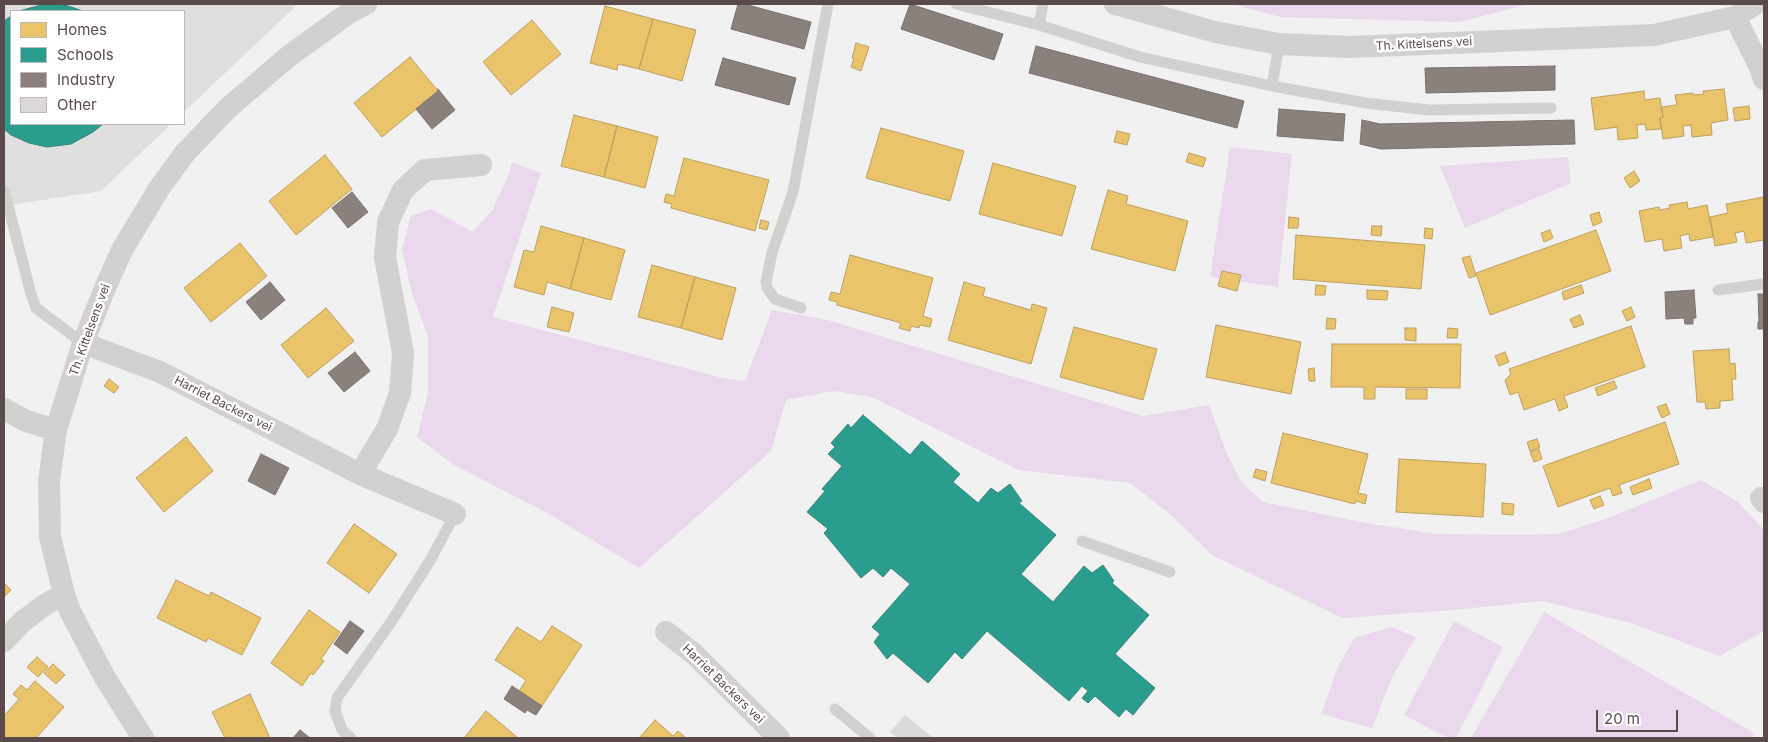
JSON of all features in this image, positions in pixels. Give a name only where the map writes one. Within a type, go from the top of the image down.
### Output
[{"type":"street","name":"Th. Kittelsens vei","points":[[144,738],[104,676],[70,611],[64,594],[50,537],[49,481],[56,430],[83,344],[104,288],[122,250],[160,187],[185,153],[227,109],[289,56],[350,12],[366,4]]},
{"type":"street","name":"Th. Kittelsens vei","points":[[1115,4],[1216,32],[1279,44],[1349,47],[1654,34],[1735,17],[1755,4]]},
{"type":"street","points":[[1735,17],[1764,79]]},
{"type":"street","points":[[360,474],[387,428],[400,393],[402,353],[385,258],[388,222],[403,190],[425,170],[481,165]]},
{"type":"street","name":"Harriet Backers vei","points":[[83,344],[160,372],[360,474],[454,514]]},
{"type":"street","points":[[4,409],[26,421],[56,430]]},
{"type":"street","points":[[4,641],[23,621],[46,604],[64,594]]},
{"type":"street","name":"Harriet Backers vei","points":[[666,632],[694,654],[778,738]]},
{"type":"lane","points":[[801,308],[775,299],[766,288],[766,282],[772,253],[793,192],[828,4]]},
{"type":"lane","points":[[956,4],[1039,24],[1140,57],[1272,86],[1366,103],[1429,110],[1551,108]]},
{"type":"lane","points":[[1039,24],[1043,4]]},
{"type":"lane","points":[[1272,86],[1279,44]]},
{"type":"lane","points":[[4,190],[36,308],[83,344]]},
{"type":"lane","points":[[1718,290],[1764,284]]},
{"type":"lane","points":[[351,738],[342,730],[335,711],[337,698],[391,622],[431,559],[454,514]]},
{"type":"lane","points":[[1082,541],[1170,572]]},
{"type":"lane","points":[[834,709],[870,738]]},
{"type":"shaded area","points":[[4,4],[298,4],[185,111],[185,10],[10,10],[10,125],[170,125],[101,191],[4,206]]},
{"type":"shaded area","points":[[1232,4],[1530,4],[1459,22],[1280,17]]},
{"type":"shaded area","points":[[1230,147],[1292,154],[1278,287],[1210,277]]},
{"type":"shaded area","points":[[1568,157],[1571,183],[1465,228],[1440,166]]},
{"type":"shaded area","points":[[512,162],[541,173],[493,317],[723,378],[745,381],[772,310],[828,320],[1143,416],[1209,405],[1227,454],[1242,483],[1263,502],[1366,523],[1437,534],[1558,534],[1606,519],[1701,480],[1737,501],[1764,530],[1764,631],[1720,656],[1634,624],[1542,601],[1342,618],[1212,555],[1171,515],[1130,483],[1019,470],[872,397],[834,391],[786,400],[771,451],[639,568],[547,513],[454,465],[417,437],[428,392],[428,336],[411,291],[402,248],[411,216],[431,209],[473,232],[493,209],[508,176]]},
{"type":"shaded area","points":[[1544,612],[1754,733],[1751,738],[1471,738]]},
{"type":"shaded area","points":[[1454,621],[1503,647],[1456,738],[1448,738],[1404,715]]},
{"type":"shaded area","points":[[1391,627],[1416,637],[1393,675],[1372,728],[1321,714],[1337,669],[1354,638]]},
{"type":"building: Homes","points":[[605,6],[653,19],[639,69],[618,64],[617,70],[590,63]]},
{"type":"building: Homes","points":[[653,19],[696,30],[682,81],[639,69]]},
{"type":"building: Homes","points":[[532,20],[561,54],[511,95],[483,62]]},
{"type":"building: Homes","points":[[856,43],[869,47],[861,71],[851,67]]},
{"type":"building: Homes","points":[[410,57],[438,91],[382,137],[354,103]]},
{"type":"building: Homes","points":[[1724,89],[1728,120],[1711,123],[1712,135],[1692,137],[1691,125],[1683,126],[1684,136],[1663,139],[1660,118],[1663,117],[1661,107],[1677,105],[1675,95],[1704,94],[1703,91]]},
{"type":"building: Homes","points":[[1644,91],[1645,100],[1660,98],[1663,117],[1660,118],[1661,129],[1646,130],[1645,124],[1637,125],[1638,138],[1618,140],[1617,127],[1595,130],[1591,98]]},
{"type":"building: Homes","points":[[1749,106],[1750,119],[1735,121],[1733,108]]},
{"type":"building: Homes","points":[[574,115],[617,126],[604,177],[561,166]]},
{"type":"building: Homes","points":[[617,126],[658,137],[645,188],[604,177]]},
{"type":"building: Homes","points":[[881,128],[964,151],[950,201],[866,178]]},
{"type":"building: Homes","points":[[1117,131],[1130,134],[1127,145],[1114,142]]},
{"type":"building: Homes","points":[[1189,153],[1206,158],[1203,167],[1186,162]]},
{"type":"building: Homes","points":[[325,155],[352,189],[296,235],[269,201]]},
{"type":"building: Homes","points":[[684,158],[769,180],[755,231],[671,208],[672,204],[664,202],[666,194],[674,196]]},
{"type":"building: Homes","points":[[993,163],[1076,186],[1062,236],[979,214]]},
{"type":"building: Homes","points":[[1634,171],[1640,181],[1630,188],[1624,178]]},
{"type":"building: Homes","points":[[1108,190],[1128,196],[1126,204],[1188,221],[1175,271],[1091,249]]},
{"type":"building: Homes","points":[[1764,197],[1764,240],[1746,243],[1744,231],[1735,233],[1737,242],[1715,246],[1710,217],[1728,213],[1726,204]]},
{"type":"building: Homes","points":[[1687,202],[1688,209],[1707,205],[1713,237],[1690,241],[1689,234],[1680,236],[1682,248],[1664,251],[1662,239],[1645,242],[1639,211],[1659,207],[1660,210],[1670,208],[1669,205]]},
{"type":"building: Homes","points":[[1599,212],[1602,222],[1593,226],[1590,215]]},
{"type":"building: Homes","points":[[1289,217],[1299,218],[1298,228],[1288,228]]},
{"type":"building: Homes","points":[[761,220],[769,222],[767,230],[759,228]]},
{"type":"building: Homes","points":[[541,226],[584,238],[570,289],[547,282],[544,295],[514,287],[524,250],[534,252]]},
{"type":"building: Homes","points":[[1372,226],[1382,226],[1381,236],[1371,235]]},
{"type":"building: Homes","points":[[1425,228],[1433,229],[1432,239],[1424,238]]},
{"type":"building: Homes","points":[[1550,230],[1553,238],[1544,242],[1541,233]]},
{"type":"building: Homes","points":[[1596,230],[1611,271],[1490,315],[1476,273]]},
{"type":"building: Homes","points":[[1296,235],[1425,245],[1421,289],[1293,279]]},
{"type":"building: Homes","points":[[584,238],[625,250],[611,300],[570,289]]},
{"type":"building: Homes","points":[[240,243],[267,276],[211,322],[184,288]]},
{"type":"building: Homes","points":[[850,255],[933,278],[923,316],[932,319],[930,327],[920,325],[919,328],[911,326],[910,331],[899,328],[901,323],[837,305],[837,302],[829,300],[831,292],[840,294]]},
{"type":"building: Homes","points":[[1470,256],[1476,276],[1469,278],[1462,258]]},
{"type":"building: Homes","points":[[652,265],[695,277],[681,328],[638,317]]},
{"type":"building: Homes","points":[[1222,271],[1241,275],[1237,291],[1218,286]]},
{"type":"building: Homes","points":[[695,277],[736,288],[722,340],[681,328]]},
{"type":"building: Homes","points":[[964,282],[985,288],[983,296],[1031,310],[1032,304],[1047,308],[1031,364],[948,340]]},
{"type":"building: Homes","points":[[1316,285],[1326,286],[1325,295],[1315,295]]},
{"type":"building: Homes","points":[[1581,285],[1584,293],[1564,300],[1562,292]]},
{"type":"building: Homes","points":[[1367,290],[1388,291],[1387,300],[1367,299]]},
{"type":"building: Homes","points":[[552,307],[574,313],[569,332],[547,327]]},
{"type":"building: Homes","points":[[1631,307],[1635,317],[1627,321],[1622,311]]},
{"type":"building: Homes","points":[[326,308],[354,341],[308,378],[281,345]]},
{"type":"building: Homes","points":[[1580,315],[1584,324],[1574,328],[1570,319]]},
{"type":"building: Homes","points":[[1327,318],[1336,319],[1335,329],[1326,329]]},
{"type":"building: Homes","points":[[1216,325],[1301,342],[1291,394],[1206,377]]},
{"type":"building: Homes","points":[[1631,326],[1645,367],[1564,396],[1568,407],[1559,411],[1555,399],[1524,410],[1518,392],[1510,395],[1505,380],[1511,374],[1509,369]]},
{"type":"building: Homes","points":[[1074,327],[1157,349],[1143,400],[1060,377]]},
{"type":"building: Homes","points":[[1405,328],[1416,328],[1416,341],[1405,340]]},
{"type":"building: Homes","points":[[1448,328],[1458,329],[1457,338],[1447,338]]},
{"type":"building: Homes","points":[[1332,344],[1461,344],[1460,388],[1375,387],[1375,399],[1364,399],[1364,387],[1331,387]]},
{"type":"building: Homes","points":[[1729,349],[1730,364],[1735,363],[1736,379],[1732,379],[1733,400],[1720,401],[1720,408],[1706,409],[1705,402],[1697,402],[1693,351]]},
{"type":"building: Homes","points":[[1505,352],[1509,362],[1499,366],[1495,356]]},
{"type":"building: Homes","points":[[1314,368],[1315,381],[1309,381],[1308,369]]},
{"type":"building: Homes","points":[[109,379],[119,387],[114,393],[104,386]]},
{"type":"building: Homes","points":[[1614,381],[1617,388],[1598,396],[1595,388]]},
{"type":"building: Homes","points":[[1406,389],[1427,389],[1427,399],[1406,399]]},
{"type":"building: Homes","points":[[1666,404],[1670,414],[1662,418],[1657,407]]},
{"type":"building: Homes","points":[[1665,422],[1679,464],[1619,485],[1622,493],[1613,496],[1610,488],[1558,507],[1543,466]]},
{"type":"building: Homes","points":[[1283,433],[1368,454],[1358,493],[1367,495],[1365,504],[1356,501],[1355,504],[1271,483]]},
{"type":"building: Homes","points":[[186,437],[213,471],[164,512],[136,478]]},
{"type":"building: Homes","points":[[1537,439],[1540,447],[1530,451],[1527,442]]},
{"type":"building: Homes","points":[[1539,449],[1542,459],[1534,462],[1530,452]]},
{"type":"building: Homes","points":[[1399,459],[1486,464],[1483,517],[1396,512]]},
{"type":"building: Homes","points":[[1256,469],[1267,472],[1265,481],[1253,477]]},
{"type":"building: Homes","points":[[1649,479],[1652,488],[1633,495],[1630,487]]},
{"type":"building: Homes","points":[[1600,496],[1604,505],[1594,509],[1590,500]]},
{"type":"building: Homes","points":[[1502,503],[1514,504],[1513,515],[1502,514]]},
{"type":"building: Homes","points":[[354,524],[397,554],[369,593],[327,563]]},
{"type":"building: Homes","points":[[176,580],[209,596],[211,592],[261,618],[242,655],[208,638],[206,642],[157,618]]},
{"type":"building: Homes","points":[[4,583],[11,590],[4,597]]},
{"type":"building: Homes","points":[[309,610],[340,632],[321,659],[324,661],[313,675],[311,673],[302,686],[271,663]]},
{"type":"building: Homes","points":[[552,626],[582,645],[542,706],[519,691],[526,680],[495,660],[517,627],[541,642]]},
{"type":"building: Homes","points":[[37,657],[48,667],[38,677],[27,667]]},
{"type":"building: Homes","points":[[53,664],[65,675],[56,684],[44,673]]},
{"type":"building: Homes","points":[[35,681],[64,707],[36,738],[4,738],[4,716],[19,699],[13,694],[21,685],[27,690]]},
{"type":"building: Homes","points":[[250,694],[270,738],[225,738],[212,712]]},
{"type":"building: Homes","points":[[486,711],[518,738],[464,738]]},
{"type":"building: Homes","points":[[655,720],[673,736],[678,731],[686,738],[639,738]]},
{"type":"building: Schools","points":[[45,4],[65,5],[80,10],[23,10]]},
{"type":"building: Schools","points":[[10,17],[10,125],[102,125],[71,144],[47,147],[29,143],[11,135],[4,129],[4,21]]},
{"type":"building: Schools","points":[[863,415],[910,455],[922,441],[960,474],[953,482],[978,503],[991,488],[998,493],[1010,484],[1022,501],[1019,503],[1056,535],[1021,574],[1053,602],[1084,566],[1092,573],[1103,565],[1114,581],[1112,583],[1149,615],[1115,654],[1155,688],[1133,715],[1126,709],[1119,717],[1095,696],[1088,703],[1082,698],[1088,691],[1082,686],[1069,701],[987,631],[962,659],[955,652],[928,683],[893,653],[887,659],[874,642],[880,634],[872,627],[910,584],[891,568],[883,577],[873,568],[861,578],[824,533],[828,529],[807,512],[825,491],[822,489],[842,466],[828,454],[835,447],[831,443],[848,424],[851,428]]},
{"type":"building: Industry","points":[[738,4],[811,22],[804,49],[731,29]]},
{"type":"building: Industry","points":[[910,4],[1003,34],[994,60],[901,29]]},
{"type":"building: Industry","points":[[1036,46],[1244,101],[1237,128],[1029,73]]},
{"type":"building: Industry","points":[[723,58],[796,78],[789,105],[715,85]]},
{"type":"building: Industry","points":[[1555,66],[1555,90],[1426,93],[1425,68]]},
{"type":"building: Industry","points":[[438,89],[455,110],[432,129],[416,109]]},
{"type":"building: Industry","points":[[1279,109],[1345,114],[1343,141],[1277,136]]},
{"type":"building: Industry","points":[[1362,120],[1380,124],[1574,120],[1575,144],[1381,149],[1360,144]]},
{"type":"building: Industry","points":[[352,192],[368,212],[348,228],[332,208]]},
{"type":"building: Industry","points":[[270,282],[285,300],[261,320],[246,302]]},
{"type":"building: Industry","points":[[1694,290],[1696,318],[1693,318],[1693,324],[1685,324],[1684,318],[1666,319],[1665,292]]},
{"type":"building: Industry","points":[[1758,294],[1764,294],[1764,329],[1758,329]]},
{"type":"building: Industry","points":[[355,352],[370,371],[344,392],[328,373]]},
{"type":"building: Industry","points":[[261,454],[289,468],[275,495],[248,481]]},
{"type":"building: Industry","points":[[350,621],[364,631],[347,654],[334,644]]},
{"type":"building: Industry","points":[[512,686],[542,706],[536,715],[527,710],[525,713],[504,699]]},
{"type":"building: Industry","points":[[300,730],[310,738],[293,738]]},
{"type":"building: Other","points":[[905,715],[933,738],[898,738],[890,732]]}]
